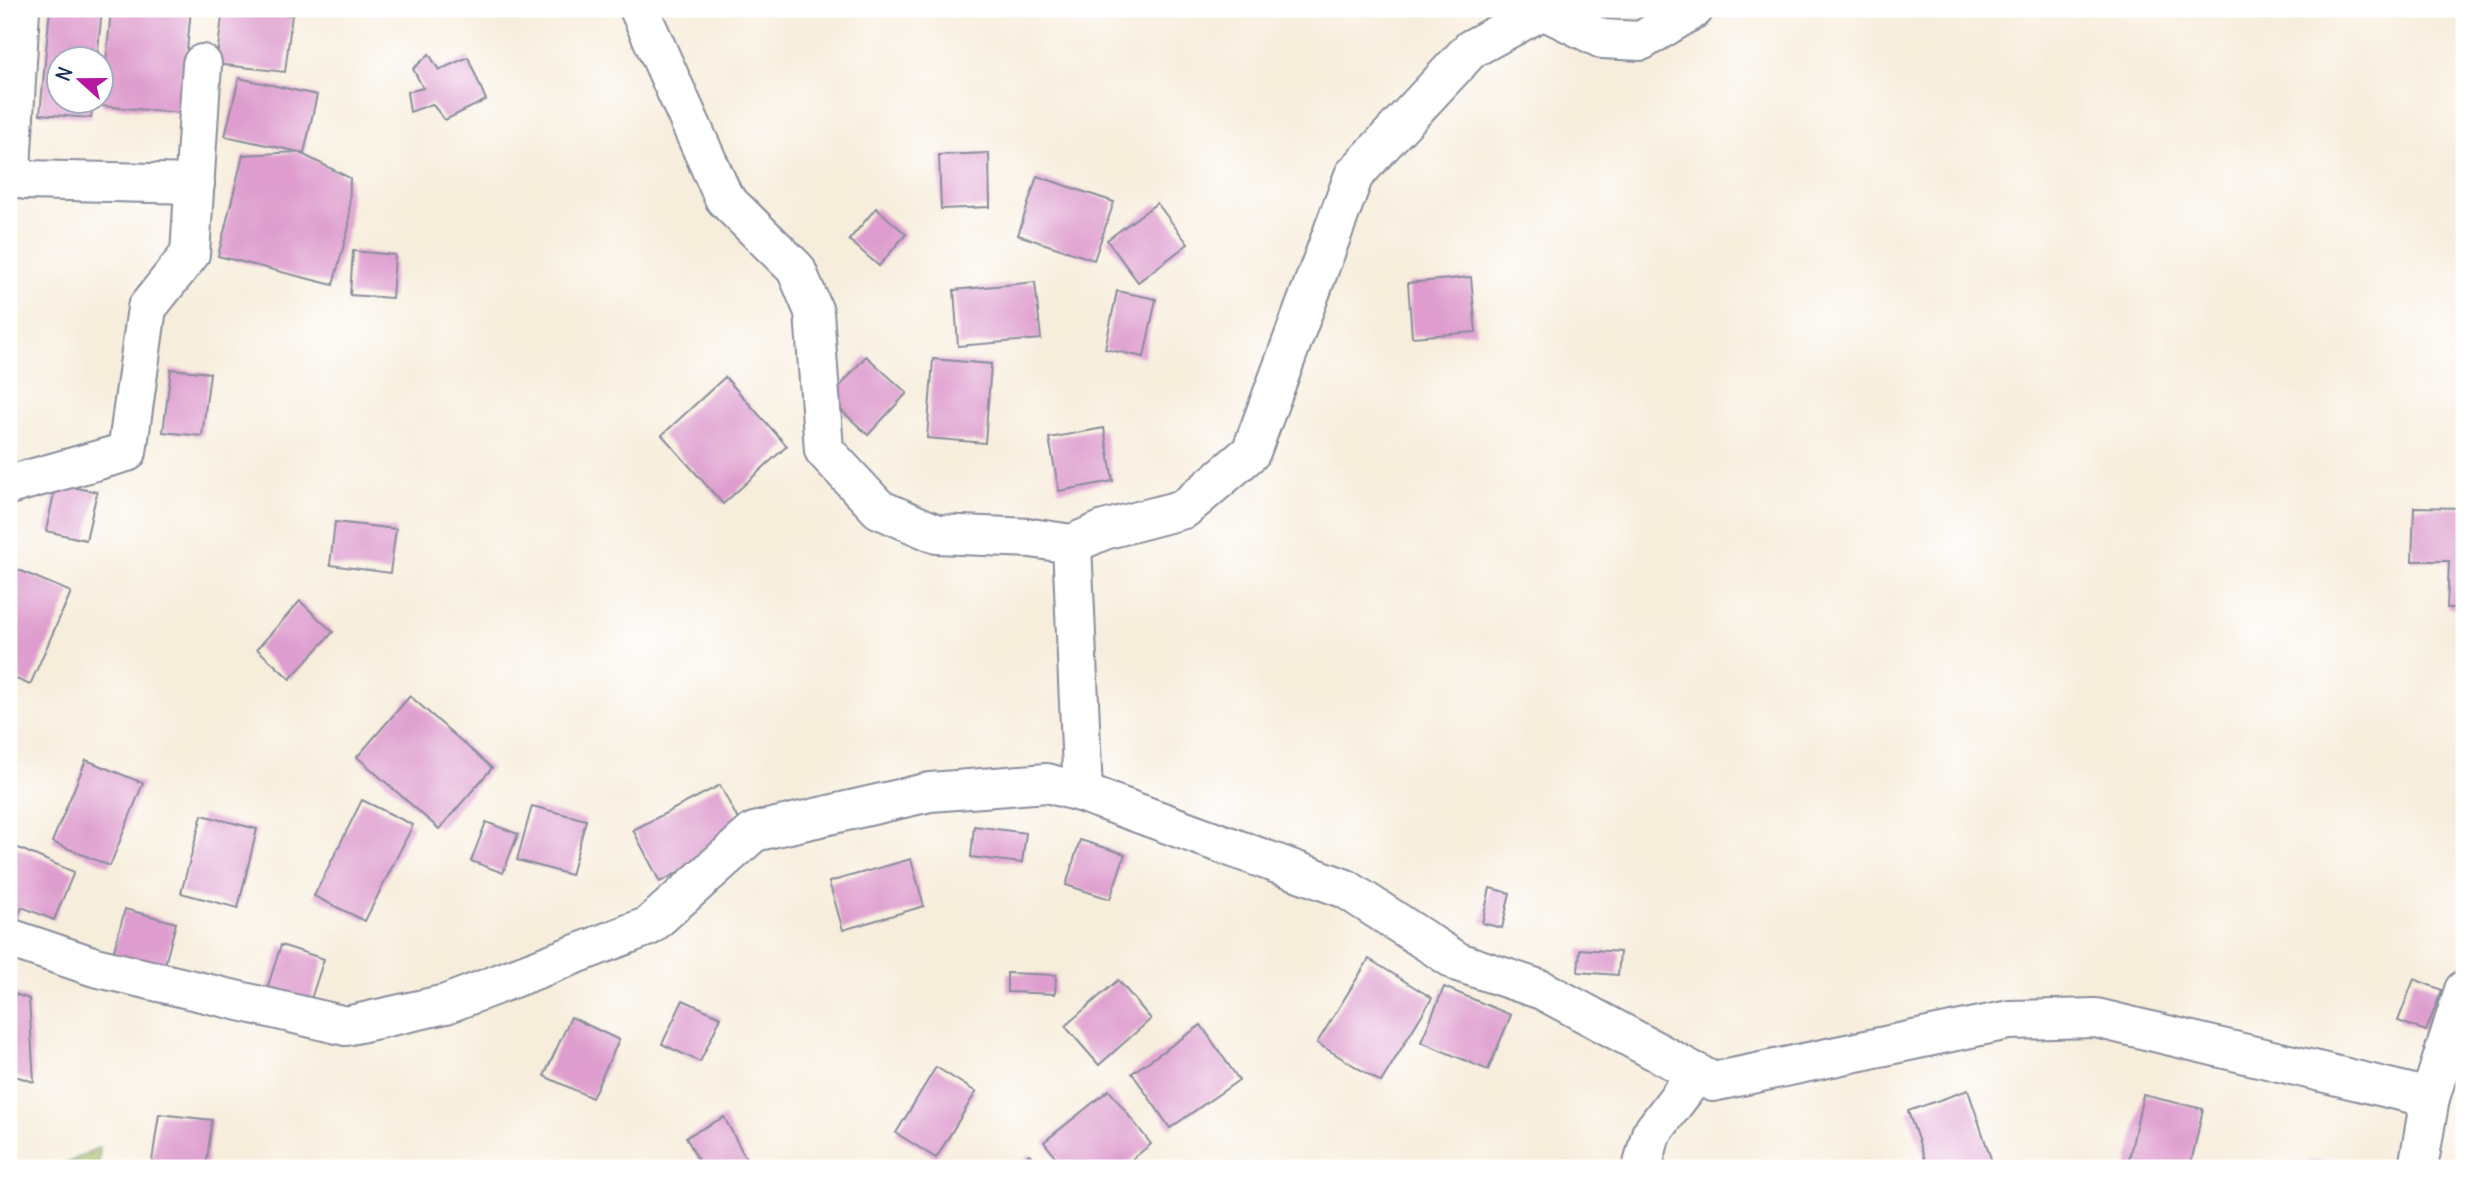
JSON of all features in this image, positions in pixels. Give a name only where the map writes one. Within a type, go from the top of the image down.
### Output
[{"type":"street","points":[[20,9],[11,169],[26,180],[195,184]]},
{"type":"street","points":[[639,9],[724,198],[796,269],[814,312],[824,450],[879,509],[937,534],[1031,538],[1072,544],[1104,530],[1184,509],[1251,452],[1354,175],[1471,49],[1543,10],[1602,39],[1642,41],[1694,9]]},
{"type":"street","points":[[9,485],[127,452],[147,308],[190,254],[202,64]]},
{"type":"street","points":[[1072,544],[1083,793]]},
{"type":"street","points":[[9,938],[95,967],[346,1026],[446,1004],[649,926],[754,832],[930,792],[1047,783],[1083,793],[1346,889],[1458,962],[1542,990],[1713,1082],[2009,1020],[2096,1018],[2430,1098]]},
{"type":"street","points":[[2418,1168],[2430,1098],[2464,990]]},
{"type":"street","points":[[1642,1168],[1651,1134],[1697,1073]]},
{"type":"green space","points":[[100,1147],[98,1168],[9,1168],[64,1165]]},
{"type":"building","points":[[50,9],[102,9],[98,46],[46,46]]},
{"type":"building","points":[[111,9],[191,9],[181,113],[116,107],[116,46],[108,46]]},
{"type":"building","points":[[223,9],[292,15],[285,72],[216,64]]},
{"type":"building","points":[[46,51],[46,114],[40,114]]},
{"type":"building","points":[[429,54],[439,70],[468,57],[486,100],[445,120],[432,104],[410,112],[407,92],[423,88],[413,69]]},
{"type":"building","points":[[239,78],[317,95],[304,153],[225,136]]},
{"type":"building","points":[[298,152],[350,178],[349,226],[333,285],[218,256],[243,155]]},
{"type":"building","points":[[989,153],[990,207],[941,209],[939,155]]},
{"type":"building","points":[[1037,176],[1114,202],[1094,260],[1018,235]]},
{"type":"building","points":[[1157,203],[1188,244],[1138,282],[1107,240]]},
{"type":"building","points":[[876,208],[906,234],[879,266],[849,240]]},
{"type":"building","points":[[353,251],[395,255],[392,298],[350,295]]},
{"type":"building","points":[[1471,277],[1476,332],[1412,337],[1408,283]]},
{"type":"building","points":[[1035,282],[1041,339],[958,346],[954,290]]},
{"type":"building","points":[[1117,291],[1156,299],[1144,357],[1105,349]]},
{"type":"building","points":[[866,356],[907,393],[868,435],[829,399]]},
{"type":"building","points":[[933,359],[991,364],[985,443],[927,438]]},
{"type":"building","points":[[171,369],[210,373],[202,436],[163,432]]},
{"type":"building","points":[[725,377],[787,446],[723,504],[662,435]]},
{"type":"building","points":[[1104,428],[1113,481],[1059,491],[1049,438]]},
{"type":"building","points":[[56,484],[97,492],[86,540],[46,531]]},
{"type":"building","points":[[2414,507],[2464,508],[2464,608],[2447,608],[2449,561],[2412,561]]},
{"type":"building","points":[[335,522],[396,529],[390,573],[330,565]]},
{"type":"building","points":[[9,566],[71,592],[30,685],[9,676]]},
{"type":"building","points":[[300,601],[333,632],[290,679],[257,649]]},
{"type":"building","points":[[410,696],[492,768],[439,829],[357,757]]},
{"type":"building","points":[[86,760],[143,783],[110,866],[52,842]]},
{"type":"building","points":[[720,785],[747,837],[660,882],[633,830]]},
{"type":"building","points":[[362,800],[413,825],[365,921],[314,896]]},
{"type":"building","points":[[532,806],[586,820],[571,875],[517,860]]},
{"type":"building","points":[[202,815],[257,829],[238,908],[181,893]]},
{"type":"building","points":[[486,822],[518,834],[503,873],[471,861]]},
{"type":"building","points":[[974,826],[1026,833],[1022,863],[971,857]]},
{"type":"building","points":[[1080,840],[1125,854],[1110,899],[1066,885]]},
{"type":"building","points":[[9,844],[74,872],[54,920],[22,907],[15,924],[9,921]]},
{"type":"building","points":[[911,859],[924,906],[843,930],[829,882]]},
{"type":"building","points":[[1490,888],[1510,893],[1502,928],[1482,923]]},
{"type":"building","points":[[125,909],[176,923],[164,968],[113,954]]},
{"type":"building","points":[[281,945],[324,959],[309,1005],[266,992]]},
{"type":"building","points":[[1580,949],[1620,952],[1618,975],[1578,972]]},
{"type":"building","points":[[1369,959],[1432,998],[1381,1082],[1317,1043]]},
{"type":"building","points":[[1007,973],[1056,975],[1055,994],[1007,992]]},
{"type":"building","points":[[2414,979],[2442,990],[2426,1031],[2398,1021]]},
{"type":"building","points":[[1118,980],[1151,1019],[1099,1065],[1065,1026]]},
{"type":"building","points":[[1444,987],[1511,1015],[1488,1070],[1421,1042]]},
{"type":"building","points":[[9,992],[29,999],[34,1082],[9,1074]]},
{"type":"building","points":[[683,1000],[721,1017],[700,1062],[662,1044]]},
{"type":"building","points":[[571,1017],[619,1040],[592,1098],[544,1076]]},
{"type":"building","points":[[1201,1025],[1239,1080],[1170,1128],[1132,1073]]},
{"type":"building","points":[[936,1067],[976,1092],[936,1158],[896,1133]]},
{"type":"building","points":[[1109,1090],[1151,1144],[1121,1168],[1064,1168],[1044,1142]]},
{"type":"building","points":[[1968,1090],[1994,1168],[1928,1168],[1908,1111]]},
{"type":"building","points":[[2143,1095],[2203,1109],[2190,1168],[2127,1168]]},
{"type":"building","points":[[159,1114],[212,1120],[206,1168],[151,1168]]},
{"type":"building","points":[[724,1117],[749,1164],[742,1168],[702,1168],[686,1137]]},
{"type":"building","points":[[1029,1154],[1043,1168],[1015,1168]]},
{"type":"building","points":[[2309,1160],[2391,1166],[2391,1168],[2308,1168]]}]
